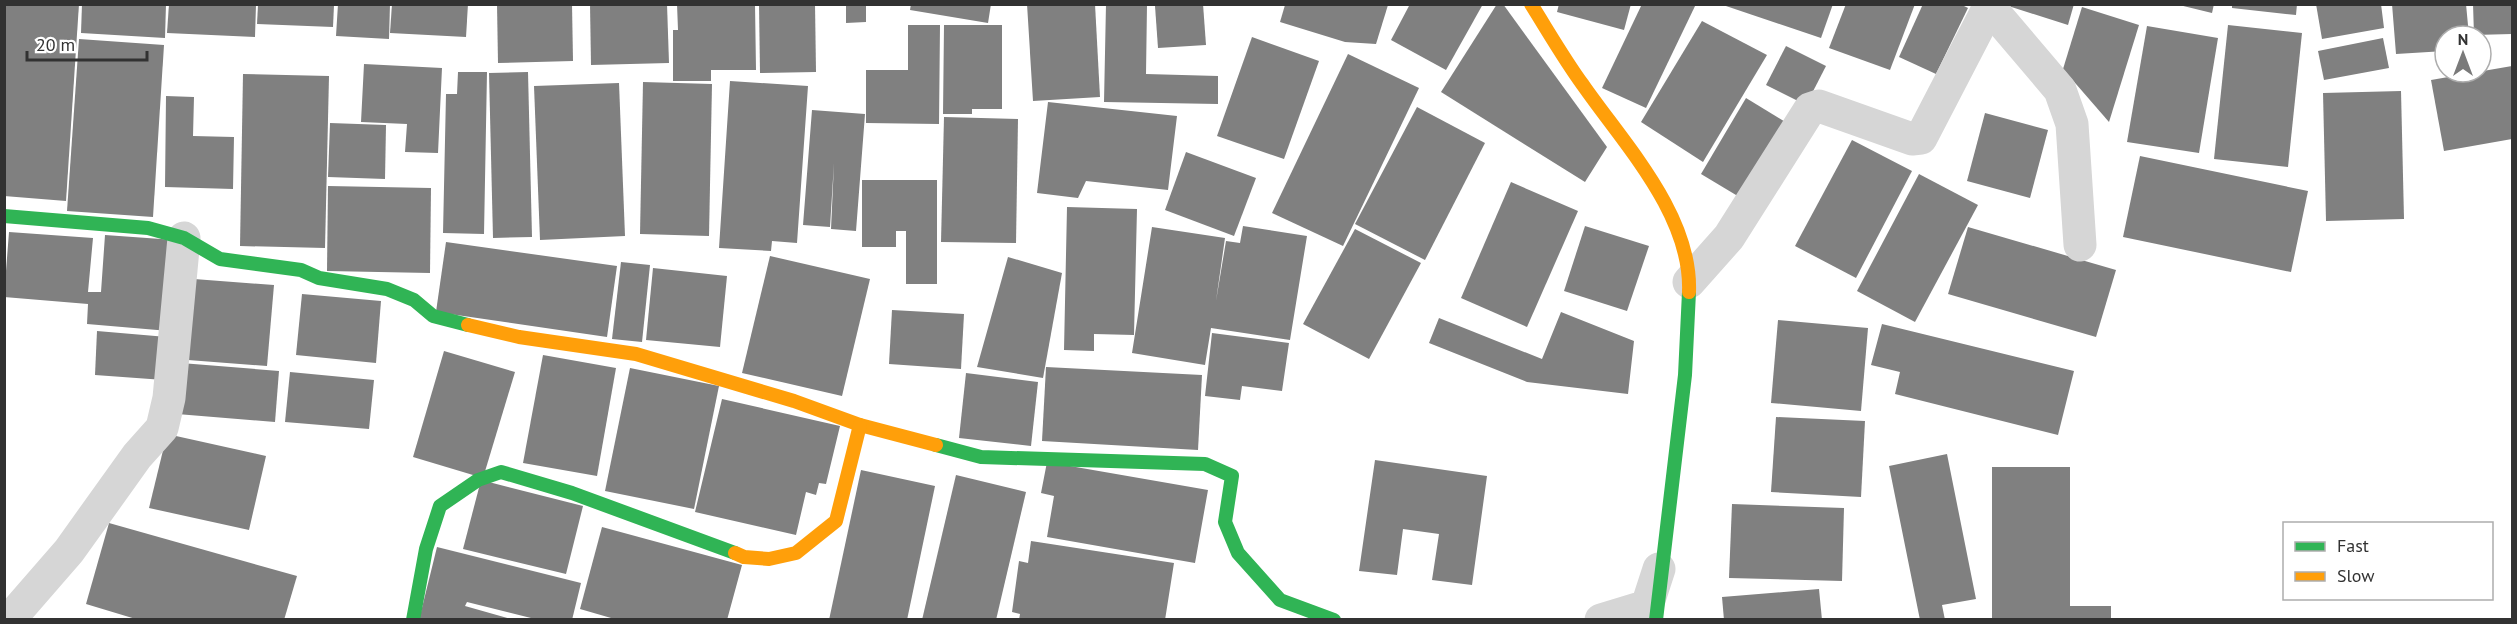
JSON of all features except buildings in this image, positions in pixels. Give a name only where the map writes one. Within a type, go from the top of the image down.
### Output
[{"type":"street","points":[[1531,4],[1582,84],[1632,151],[1666,207],[1683,244],[1689,282],[1685,375],[1667,544],[1656,620]]},
{"type":"street","points":[[1689,282],[1729,237],[1810,109],[1820,106],[1912,139],[1921,138],[1988,6],[2060,90],[2067,108],[2072,124],[2080,245]]},
{"type":"street","points":[[4,216],[148,228],[184,238],[220,259],[301,270],[319,278],[387,289],[414,300],[433,316],[519,338],[636,354],[794,401],[860,425],[981,457],[1205,464],[1232,476],[1225,522],[1238,553],[1281,600],[1334,620]]},
{"type":"street","points":[[9,620],[69,551],[137,456],[162,428],[167,412],[171,380],[171,355],[184,238]]},
{"type":"street","points":[[413,620],[426,549],[440,506],[447,499],[478,480],[501,472],[572,493],[696,537],[744,557],[769,559],[796,553],[836,521],[860,425]]},
{"type":"street","points":[[1601,620],[1647,606],[1667,544]]},
{"type":"traffic: fast","points":[[4,216],[148,228],[184,238],[220,259],[301,270],[319,278],[387,289],[414,300],[433,316],[468,325]]},
{"type":"traffic: fast","points":[[1656,620],[1685,375],[1689,292]]},
{"type":"traffic: fast","points":[[936,445],[981,457],[1205,464],[1232,476],[1225,522],[1238,553],[1280,600],[1334,620]]},
{"type":"traffic: fast","points":[[413,620],[426,549],[440,506],[478,480],[501,472],[572,493],[735,553]]},
{"type":"traffic: slow","points":[[1531,4],[1569,65],[1635,156],[1668,208],[1687,263],[1689,292]]},
{"type":"traffic: slow","points":[[468,325],[519,337],[636,354],[794,401],[860,425],[936,445]]},
{"type":"traffic: slow","points":[[735,553],[744,557],[769,559],[796,553],[836,521],[860,425]]}]
